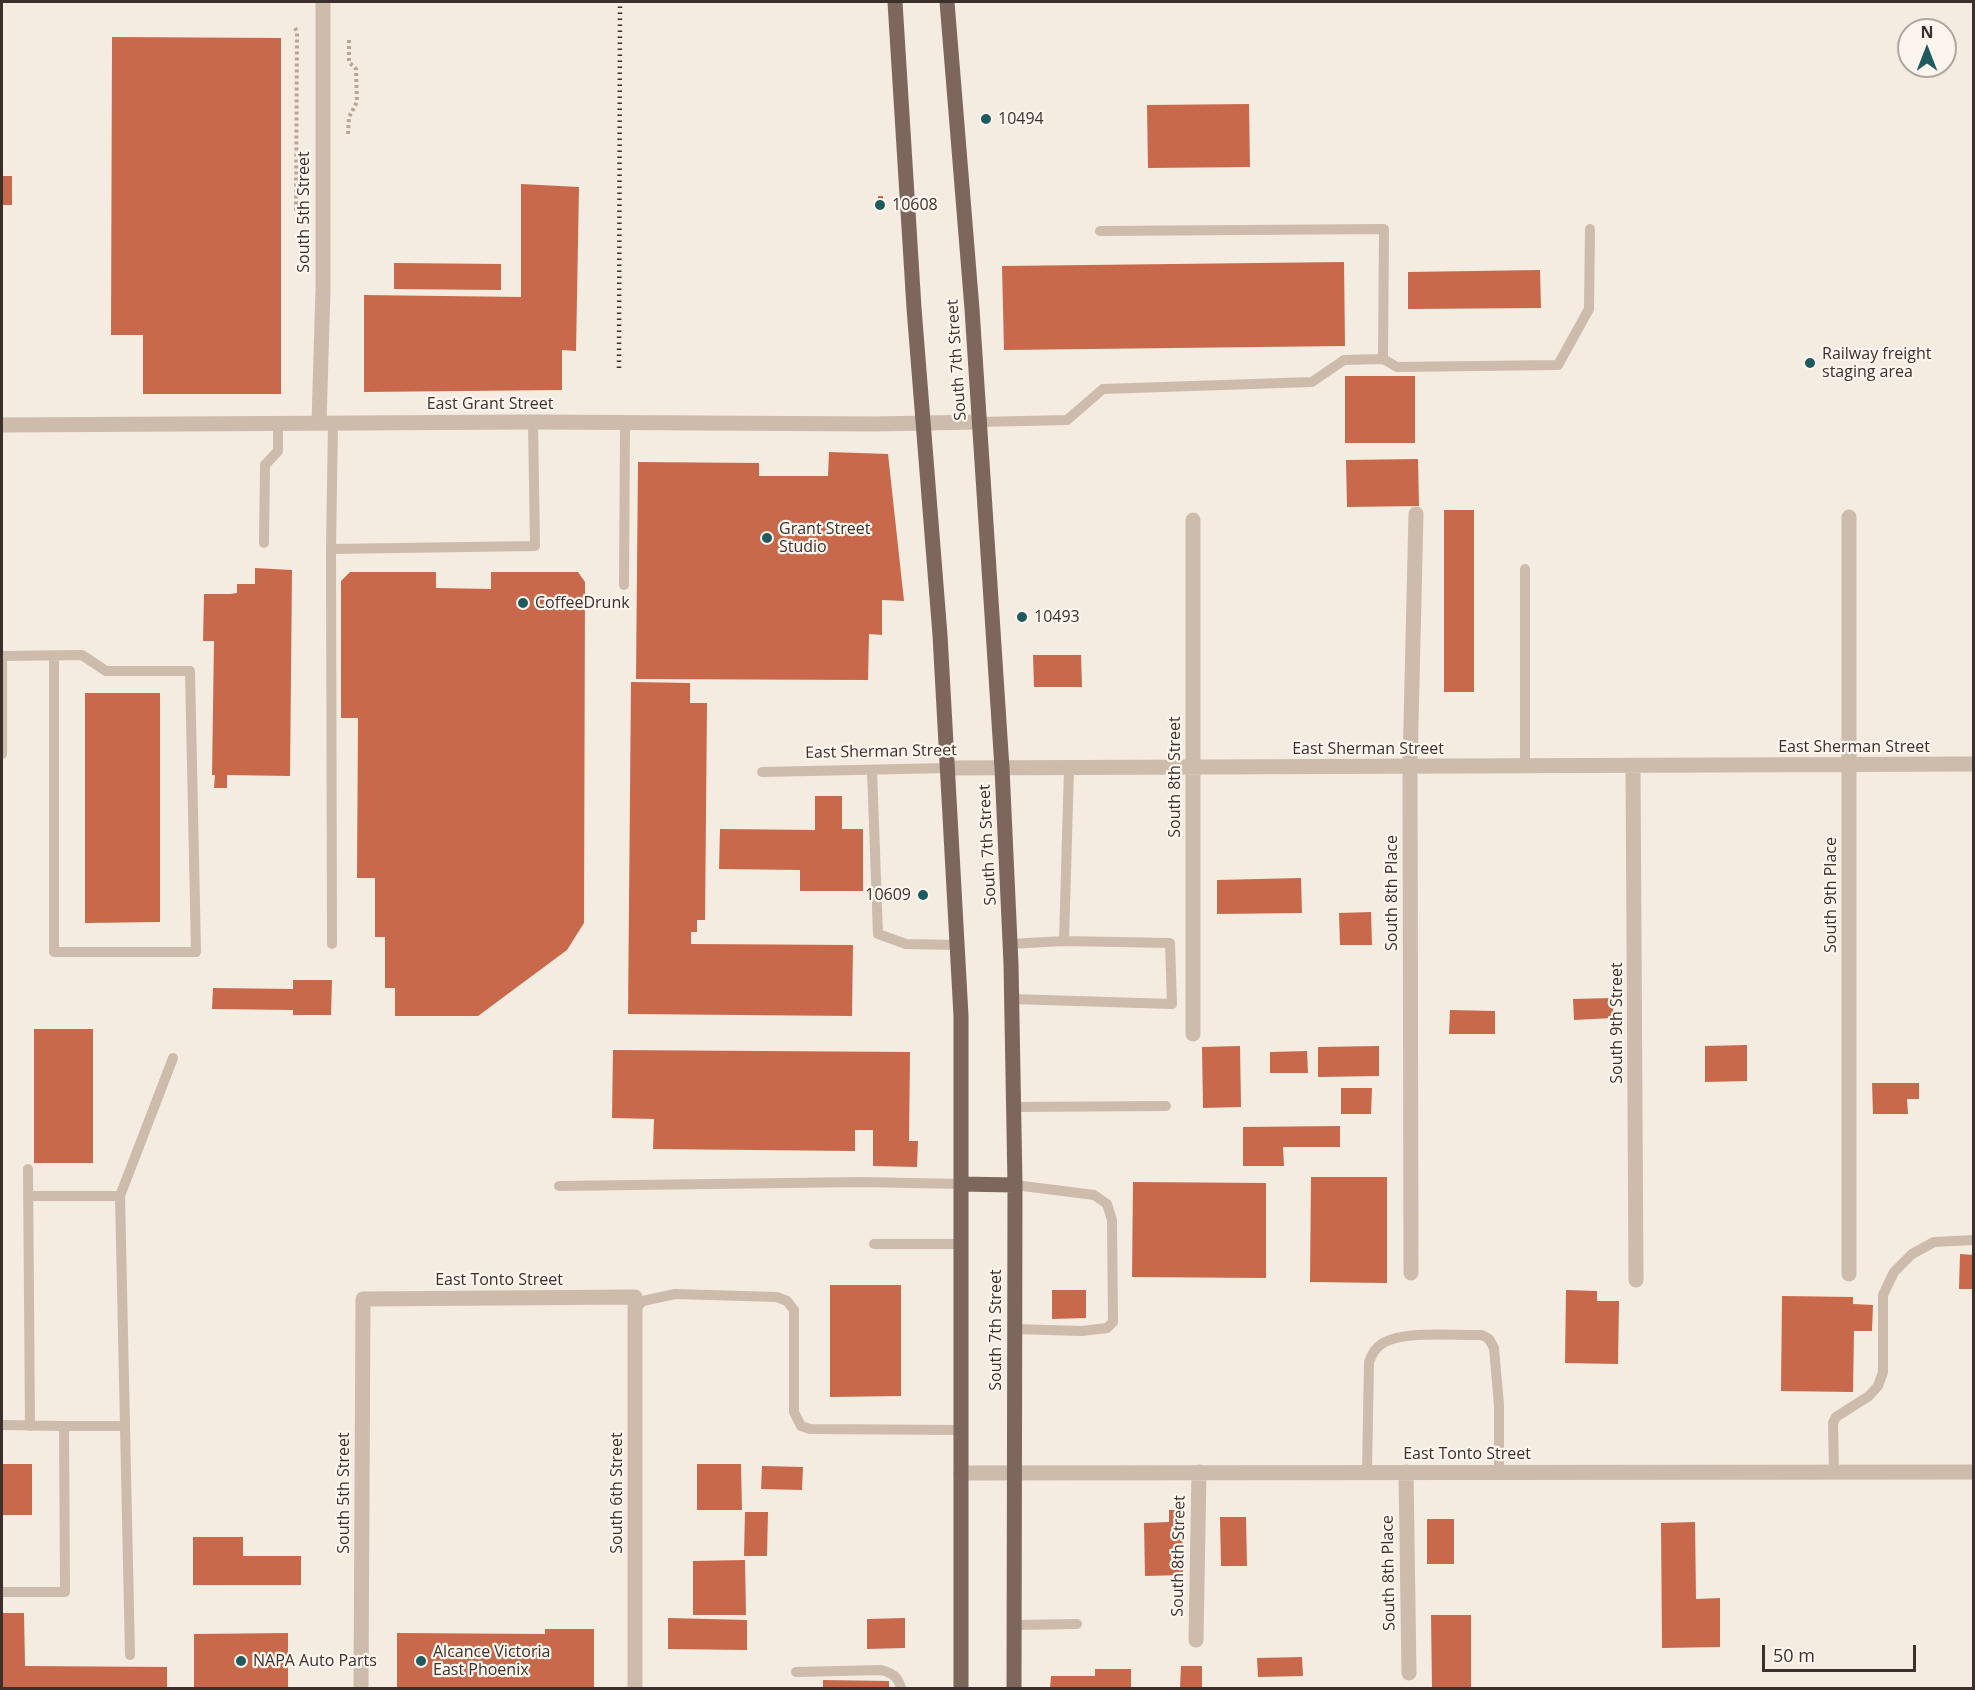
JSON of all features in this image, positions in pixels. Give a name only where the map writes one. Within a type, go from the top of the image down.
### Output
[{"type":"main road","points":[[895,2],[914,308],[940,635],[961,1016],[961,1689]]},
{"type":"main road","name":"South 7th Street","points":[[947,2],[979,422],[1002,768],[1010,944],[1015,1185],[1014,1689]]},
{"type":"main road","points":[[961,1184],[1015,1185]]},
{"type":"street","name":"South 5th Street","points":[[323,2],[323,289],[326,423]]},
{"type":"street","name":"East Grant Street","points":[[2,425],[979,422]]},
{"type":"street","name":"South 8th Place","points":[[1411,1272],[1410,766],[1416,513]]},
{"type":"street","name":"South 9th Place","points":[[1849,517],[1849,1274]]},
{"type":"street","name":"South 8th Street","points":[[1192,520],[1192,1034]]},
{"type":"street","name":"East Sherman Street","points":[[948,768],[1974,764]]},
{"type":"street","name":"South 9th Street","points":[[1633,766],[1636,1280]]},
{"type":"street","name":"South 5th Street","points":[[361,1689],[363,1299]]},
{"type":"street","name":"East Tonto Street","points":[[363,1299],[634,1304]]},
{"type":"street","name":"South 6th Street","points":[[634,1304],[635,1689]]},
{"type":"street","name":"South 8th Street","points":[[1196,1640],[1199,1472]]},
{"type":"street","name":"South 8th Place","points":[[1406,1472],[1409,1673]]},
{"type":"street","name":"East Tonto Street","points":[[961,1473],[1974,1472]]},
{"type":"lane","points":[[1100,231],[1384,229],[1383,359]]},
{"type":"lane","points":[[979,422],[1067,420],[1102,389],[1312,382],[1344,360],[1383,359],[1397,367],[1558,365],[1589,309],[1590,229]]},
{"type":"lane","points":[[331,549],[535,546],[533,422]]},
{"type":"lane","points":[[264,543],[265,465],[278,451],[278,423]]},
{"type":"lane","points":[[326,423],[331,549],[332,944]]},
{"type":"lane","points":[[624,585],[625,423]]},
{"type":"lane","points":[[1525,569],[1526,766]]},
{"type":"lane","points":[[2,754],[2,656],[82,655],[106,671],[190,671],[196,951],[54,952],[54,656]]},
{"type":"lane","name":"East Sherman Street","points":[[762,772],[948,768]]},
{"type":"lane","points":[[1064,941],[1069,768]]},
{"type":"lane","points":[[872,770],[878,934],[906,944],[958,945]]},
{"type":"lane","points":[[1010,944],[1064,941],[1170,943],[1172,1004],[1012,999]]},
{"type":"lane","points":[[130,1655],[120,1196],[173,1058]]},
{"type":"lane","points":[[1014,1107],[1166,1106]]},
{"type":"lane","points":[[28,1169],[30,1426]]},
{"type":"lane","points":[[559,1186],[862,1182],[961,1184]]},
{"type":"lane","points":[[1014,1329],[1082,1331],[1107,1328],[1113,1322],[1112,1220],[1107,1204],[1094,1195],[1015,1185]]},
{"type":"lane","points":[[28,1196],[120,1196]]},
{"type":"lane","points":[[1834,1472],[1833,1422],[1836,1417],[1869,1396],[1878,1386],[1882,1372],[1883,1295],[1894,1272],[1912,1254],[1934,1242],[1974,1240]]},
{"type":"lane","points":[[874,1244],[962,1244]]},
{"type":"lane","points":[[634,1304],[675,1294],[777,1297],[787,1301],[795,1310],[794,1412],[801,1426],[810,1429],[961,1430]]},
{"type":"lane","points":[[1367,1472],[1369,1362],[1374,1351],[1383,1343],[1408,1336],[1482,1335],[1489,1339],[1494,1348],[1499,1405],[1499,1472]]},
{"type":"lane","points":[[2,1425],[125,1426]]},
{"type":"lane","points":[[2,1592],[65,1592],[64,1426]]},
{"type":"lane","points":[[1014,1625],[1077,1624]]},
{"type":"lane","points":[[796,1672],[881,1670],[896,1677],[901,1689]]},
{"type":"path","points":[[295,28],[297,32],[296,212]]},
{"type":"path","points":[[348,134],[349,117],[357,102],[356,69],[349,62],[349,40]]},
{"type":"building","points":[[112,37],[281,38],[281,394],[143,394],[143,335],[111,335]]},
{"type":"building","points":[[1249,104],[1250,167],[1148,168],[1147,105]]},
{"type":"building","points":[[2,176],[12,176],[12,205],[2,205]]},
{"type":"building","points":[[521,184],[579,187],[576,351],[562,350],[562,390],[364,392],[364,295],[521,297]]},
{"type":"building","points":[[878,196],[883,196],[883,207],[878,209]]},
{"type":"building","points":[[1344,262],[1345,346],[1004,350],[1002,266]]},
{"type":"building","points":[[394,263],[501,264],[501,290],[394,289]]},
{"type":"building","points":[[1540,270],[1541,308],[1408,309],[1408,272]]},
{"type":"building","points":[[1345,376],[1415,376],[1415,443],[1345,443]]},
{"type":"building","name":"Grant Street Studio","points":[[829,452],[888,454],[904,601],[882,600],[882,635],[869,634],[868,680],[636,679],[638,462],[759,463],[759,476],[828,476]]},
{"type":"building","points":[[1418,459],[1419,506],[1347,507],[1346,460]]},
{"type":"building","points":[[1444,510],[1474,510],[1474,692],[1444,692]]},
{"type":"building","points":[[255,568],[292,570],[290,776],[227,775],[227,788],[214,788],[215,775],[212,775],[214,641],[203,641],[204,594],[237,593],[237,584],[255,584]]},
{"type":"building","points":[[350,572],[436,572],[436,588],[491,589],[491,572],[578,572],[585,582],[584,923],[567,950],[478,1016],[395,1016],[395,988],[385,988],[385,937],[375,937],[375,878],[357,878],[358,718],[341,718],[341,581]]},
{"type":"building","points":[[1033,655],[1081,655],[1082,687],[1034,687]]},
{"type":"building","points":[[631,682],[690,683],[690,703],[707,703],[705,920],[697,920],[697,932],[691,932],[691,944],[853,945],[852,1016],[628,1014]]},
{"type":"building","points":[[85,693],[160,693],[160,922],[85,923]]},
{"type":"building","points":[[815,796],[842,796],[842,829],[863,829],[863,891],[800,891],[800,870],[719,869],[720,829],[815,830]]},
{"type":"building","points":[[1301,878],[1302,913],[1217,914],[1217,880]]},
{"type":"building","points":[[1371,912],[1372,945],[1340,945],[1339,913]]},
{"type":"building","points":[[293,980],[332,980],[331,1015],[293,1015],[293,1010],[212,1009],[213,988],[293,989]]},
{"type":"building","points":[[1613,998],[1613,1018],[1574,1020],[1573,999]]},
{"type":"building","points":[[1450,1010],[1495,1011],[1495,1034],[1449,1034]]},
{"type":"building","points":[[34,1029],[93,1029],[93,1163],[34,1163]]},
{"type":"building","points":[[1747,1045],[1747,1081],[1705,1082],[1705,1046]]},
{"type":"building","points":[[1240,1046],[1241,1107],[1203,1108],[1202,1047]]},
{"type":"building","points":[[1379,1046],[1379,1076],[1318,1077],[1318,1047]]},
{"type":"building","points":[[613,1050],[910,1052],[909,1141],[918,1141],[917,1167],[873,1166],[873,1130],[855,1130],[855,1151],[653,1149],[654,1119],[612,1118]]},
{"type":"building","points":[[1307,1051],[1308,1073],[1270,1073],[1270,1052]]},
{"type":"building","points":[[1872,1083],[1919,1083],[1919,1099],[1907,1099],[1908,1114],[1873,1114]]},
{"type":"building","points":[[1341,1088],[1372,1088],[1371,1114],[1341,1114]]},
{"type":"building","points":[[1340,1126],[1340,1147],[1283,1147],[1284,1166],[1243,1166],[1243,1127]]},
{"type":"building","points":[[1311,1177],[1387,1177],[1387,1283],[1310,1282]]},
{"type":"building","points":[[1133,1182],[1266,1183],[1266,1278],[1132,1277]]},
{"type":"building","points":[[1960,1254],[1974,1255],[1974,1289],[1959,1289]]},
{"type":"building","points":[[830,1285],[901,1285],[901,1396],[830,1397]]},
{"type":"building","points":[[1052,1290],[1086,1290],[1086,1318],[1052,1319]]},
{"type":"building","points":[[1566,1290],[1597,1291],[1597,1301],[1619,1301],[1618,1364],[1565,1363]]},
{"type":"building","points":[[1782,1296],[1853,1297],[1853,1304],[1873,1305],[1872,1331],[1854,1331],[1853,1392],[1781,1391]]},
{"type":"building","points":[[2,1464],[32,1464],[32,1515],[2,1515]]},
{"type":"building","points":[[697,1464],[741,1464],[742,1510],[697,1510]]},
{"type":"building","points":[[762,1466],[803,1467],[802,1490],[761,1489]]},
{"type":"building","points":[[1169,1510],[1182,1510],[1183,1575],[1145,1576],[1144,1523],[1169,1522]]},
{"type":"building","points":[[745,1512],[768,1512],[767,1556],[744,1556]]},
{"type":"building","points":[[1220,1517],[1246,1517],[1247,1566],[1221,1566]]},
{"type":"building","points":[[1427,1519],[1454,1519],[1454,1564],[1427,1564]]},
{"type":"building","points":[[1695,1522],[1696,1599],[1720,1598],[1720,1647],[1662,1648],[1661,1523]]},
{"type":"building","points":[[193,1537],[243,1537],[243,1556],[301,1556],[301,1585],[193,1585]]},
{"type":"building","points":[[745,1560],[746,1615],[693,1615],[693,1561]]},
{"type":"building","points":[[2,1613],[24,1613],[25,1666],[167,1667],[167,1688],[2,1688]]},
{"type":"building","points":[[1431,1615],[1471,1615],[1471,1688],[1432,1688]]},
{"type":"building","points":[[668,1618],[747,1620],[747,1650],[668,1649]]},
{"type":"building","points":[[905,1618],[905,1648],[867,1649],[867,1619]]},
{"type":"building","points":[[545,1629],[594,1629],[594,1688],[397,1688],[397,1633],[545,1634]]},
{"type":"building","name":"NAPA Auto Parts","points":[[288,1633],[288,1688],[194,1688],[194,1634]]},
{"type":"building","points":[[1302,1657],[1303,1676],[1258,1677],[1257,1658]]},
{"type":"building","points":[[1181,1666],[1202,1666],[1202,1688],[1180,1688]]},
{"type":"building","points":[[1095,1669],[1131,1669],[1131,1688],[1050,1688],[1051,1676],[1095,1676]]},
{"type":"building","points":[[823,1680],[889,1681],[889,1688],[823,1688]]},
{"type":"railway","points":[[619,368],[620,2]]},
{"type":"place","name":"10494","points":[[986,119]]},
{"type":"place","name":"10608","points":[[880,205]]},
{"type":"place","name":"Railway freight staging area","points":[[1810,363]]},
{"type":"place","name":"Grant Street Studio","points":[[767,538]]},
{"type":"place","name":"CoffeeDrunk","points":[[523,603]]},
{"type":"place","name":"10493","points":[[1022,617]]},
{"type":"place","name":"10609","points":[[923,895]]},
{"type":"place","name":"NAPA Auto Parts","points":[[241,1661]]},
{"type":"place","name":"Alcance Victoria East Phoenix","points":[[421,1661]]}]
